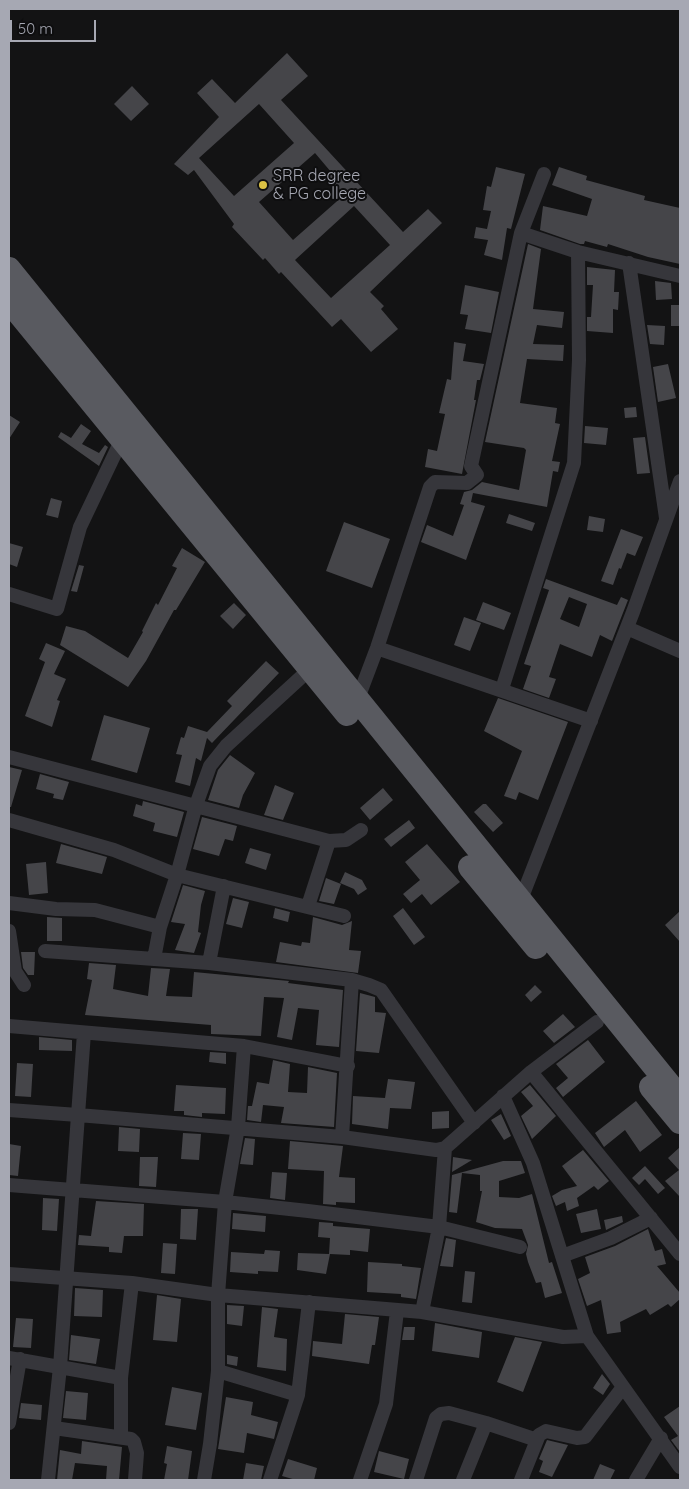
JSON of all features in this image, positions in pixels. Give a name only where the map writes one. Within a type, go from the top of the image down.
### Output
[{"type":"highway","points":[[9,269],[14,296],[121,441],[680,1122]]},
{"type":"highway","points":[[14,296],[255,571],[357,701],[680,1098]]},
{"type":"street","points":[[357,701],[377,648],[430,487],[435,482],[467,483],[477,475],[471,466],[521,233],[544,174]]},
{"type":"street","points":[[521,233],[578,252],[680,276]]},
{"type":"street","points":[[502,689],[574,463],[579,360],[578,252]]},
{"type":"street","points":[[629,264],[666,519]]},
{"type":"street","points":[[9,594],[57,609],[80,527],[121,441]]},
{"type":"street","points":[[520,902],[591,721],[680,480]]},
{"type":"street","points":[[626,628],[680,651]]},
{"type":"street","points":[[377,648],[502,689],[591,721]]},
{"type":"street","points":[[154,959],[160,927],[196,806],[210,766],[216,756],[310,669]]},
{"type":"street","points":[[9,757],[329,841],[346,840],[361,830]]},
{"type":"street","points":[[9,820],[114,850],[177,875],[344,916]]},
{"type":"street","points":[[308,906],[329,841]]},
{"type":"street","points":[[209,963],[224,886]]},
{"type":"street","points":[[9,902],[56,909],[96,910],[160,927]]},
{"type":"street","points":[[9,930],[15,971],[24,985]]},
{"type":"street","points":[[45,951],[209,963],[352,980],[380,990],[474,1123]]},
{"type":"street","points":[[342,1137],[352,980]]},
{"type":"street","points":[[9,1110],[238,1127],[342,1137],[425,1149],[445,1148],[531,1072],[597,1022]]},
{"type":"street","points":[[9,1026],[244,1046],[348,1066]]},
{"type":"street","points":[[48,1480],[60,1367],[84,1033]]},
{"type":"street","points":[[204,1480],[218,1371],[218,1295],[225,1202],[238,1127],[244,1046]]},
{"type":"street","points":[[531,1072],[680,1254]]},
{"type":"street","points":[[503,1096],[533,1163],[587,1336],[680,1467]]},
{"type":"street","points":[[422,1312],[438,1227],[445,1148]]},
{"type":"street","points":[[9,1185],[225,1202],[438,1227],[520,1247]]},
{"type":"street","points":[[562,1256],[611,1238],[651,1218]]},
{"type":"street","points":[[9,1274],[132,1284],[218,1295],[422,1312],[563,1337],[587,1336]]},
{"type":"street","points":[[121,1437],[121,1378],[132,1284]]},
{"type":"street","points":[[270,1480],[298,1395],[308,1302]]},
{"type":"street","points":[[364,1479],[386,1404],[397,1311]]},
{"type":"street","points":[[9,1424],[14,1359],[121,1378]]},
{"type":"street","points":[[218,1371],[298,1395]]},
{"type":"street","points":[[521,1480],[539,1434],[546,1431],[577,1438],[585,1437],[623,1387]]},
{"type":"street","points":[[416,1480],[436,1418],[441,1414],[449,1413],[538,1440]]},
{"type":"street","points":[[463,1480],[486,1423]]},
{"type":"street","points":[[54,1428],[131,1439],[136,1446],[135,1480]]},
{"type":"street","points":[[636,1480],[661,1438]]},
{"type":"building","name":"SRR degree & PG college","points":[[287,53],[308,76],[281,100],[403,232],[428,209],[442,223],[370,292],[384,306],[381,309],[398,329],[371,352],[341,319],[332,327],[281,272],[279,274],[265,258],[263,260],[232,227],[234,224],[194,170],[188,175],[174,164],[219,117],[197,93],[212,79],[235,103]],"holes":[[[259,104],[294,143],[234,196],[199,158]],[[315,153],[331,172],[328,176],[344,195],[293,240],[259,202]],[[354,206],[390,245],[331,298],[295,260]]]},
{"type":"building","points":[[132,86],[149,104],[131,121],[114,104]]},
{"type":"building","points":[[496,167],[525,174],[511,229],[507,228],[502,260],[484,255],[488,240],[474,238],[476,227],[487,229],[491,211],[483,210],[487,186],[491,187]]},
{"type":"building","points":[[559,167],[587,176],[586,180],[645,196],[644,200],[680,208],[680,264],[648,257],[608,244],[607,247],[585,241],[584,244],[580,244],[540,230],[543,206],[587,216],[592,199],[552,185]]},
{"type":"building","points":[[528,244],[541,249],[533,309],[564,312],[562,328],[537,325],[533,344],[564,345],[563,361],[527,359],[520,403],[557,408],[555,423],[560,424],[552,461],[560,462],[558,472],[553,471],[547,507],[473,493],[471,502],[485,506],[466,560],[421,542],[427,525],[453,536],[464,505],[460,504],[464,492],[472,490],[482,482],[519,490],[526,450],[524,448],[485,442]]},
{"type":"building","points":[[587,267],[615,270],[614,292],[619,292],[618,310],[613,309],[613,333],[587,331],[587,317],[591,317],[593,285],[587,285]]},
{"type":"building","points":[[655,281],[671,283],[672,299],[656,300]]},
{"type":"building","points":[[465,285],[499,292],[491,333],[465,329],[468,315],[460,314]]},
{"type":"building","points":[[671,305],[680,305],[680,326],[671,326]]},
{"type":"building","points":[[647,325],[665,326],[664,345],[650,344]]},
{"type":"building","points":[[454,342],[466,344],[463,361],[484,364],[480,380],[477,380],[474,400],[476,400],[462,474],[425,467],[428,449],[437,451],[445,414],[439,413],[447,379],[451,380]]},
{"type":"building","points":[[668,364],[676,398],[658,402],[653,367]]},
{"type":"building","points":[[636,407],[637,417],[625,418],[624,408]]},
{"type":"building","points":[[9,415],[20,422],[9,439]]},
{"type":"building","points":[[81,424],[91,431],[82,444],[99,453],[105,445],[108,447],[99,466],[58,437],[61,432],[71,438]]},
{"type":"building","points":[[585,426],[608,428],[606,445],[584,443]]},
{"type":"building","points":[[645,437],[650,473],[637,474],[633,438]]},
{"type":"building","points":[[51,498],[62,501],[58,518],[46,515]]},
{"type":"building","points":[[509,514],[535,523],[532,531],[506,523]]},
{"type":"building","points":[[589,516],[605,519],[603,532],[587,530]]},
{"type":"building","points":[[344,522],[390,539],[372,588],[326,571]]},
{"type":"building","points":[[621,529],[643,537],[635,556],[627,553],[613,585],[601,581]]},
{"type":"building","points":[[9,543],[23,547],[17,567],[9,564]]},
{"type":"building","points":[[182,548],[205,562],[176,610],[174,610],[146,661],[128,687],[60,645],[66,626],[85,631],[128,658],[143,632],[156,603],[158,605],[177,568],[172,566]]},
{"type":"building","points":[[79,565],[84,566],[77,592],[71,591]]},
{"type":"building","points":[[546,579],[617,605],[621,597],[628,600],[612,641],[600,635],[592,657],[560,644],[549,677],[556,679],[549,698],[523,689],[531,666],[524,664],[549,590],[543,588]],"holes":[[[569,597],[587,604],[579,627],[560,619]]]},
{"type":"building","points":[[483,602],[511,613],[504,630],[476,620]]},
{"type":"building","points":[[234,603],[246,615],[233,629],[220,616]]},
{"type":"building","points":[[464,617],[481,623],[470,651],[454,645]]},
{"type":"building","points":[[46,643],[65,651],[54,674],[66,679],[57,700],[60,701],[52,727],[25,716],[45,662],[39,659]]},
{"type":"building","points":[[266,661],[279,673],[212,743],[207,738],[201,761],[196,758],[190,786],[175,782],[182,755],[176,754],[181,737],[184,738],[188,726],[207,732],[232,706],[227,701]]},
{"type":"building","points":[[498,698],[568,722],[538,800],[519,792],[516,800],[504,796],[522,751],[484,731]]},
{"type":"building","points":[[104,715],[150,728],[137,773],[91,760]]},
{"type":"building","points":[[230,755],[255,773],[243,795],[239,808],[208,800],[218,770]]},
{"type":"building","points":[[9,767],[22,770],[11,807],[9,807]]},
{"type":"building","points":[[40,774],[69,782],[63,800],[53,798],[54,794],[36,789]]},
{"type":"building","points":[[275,785],[294,793],[283,820],[264,815]]},
{"type":"building","points":[[383,788],[393,800],[370,820],[360,808]]},
{"type":"building","points":[[143,801],[184,812],[177,837],[153,831],[155,823],[133,816],[136,804],[142,806]]},
{"type":"building","points":[[483,804],[486,804],[503,823],[493,832],[474,812]]},
{"type":"building","points":[[202,817],[237,826],[233,841],[225,839],[219,856],[193,849]]},
{"type":"building","points":[[409,820],[415,828],[391,847],[384,839]]},
{"type":"building","points":[[61,844],[107,857],[102,874],[56,863]]},
{"type":"building","points":[[427,844],[460,882],[431,905],[422,894],[411,903],[403,894],[420,880],[405,862]]},
{"type":"building","points":[[250,848],[271,854],[266,870],[245,863]]},
{"type":"building","points":[[46,862],[48,893],[29,895],[26,864]]},
{"type":"building","points":[[345,872],[362,880],[367,889],[358,895],[354,889],[340,883]]},
{"type":"building","points":[[326,878],[341,884],[334,904],[319,901]]},
{"type":"building","points":[[183,885],[205,891],[201,905],[198,932],[201,933],[194,953],[175,950],[185,924],[171,922]]},
{"type":"building","points":[[233,898],[249,902],[242,928],[226,924]]},
{"type":"building","points":[[275,908],[290,912],[288,922],[273,918]]},
{"type":"building","points":[[403,908],[425,937],[414,945],[393,916]]},
{"type":"building","points":[[680,911],[680,942],[665,925]]},
{"type":"building","points":[[47,917],[62,918],[62,941],[47,941]]},
{"type":"building","points":[[313,917],[342,925],[352,921],[349,950],[361,951],[358,973],[276,962],[280,942],[301,946],[302,942],[310,943]]},
{"type":"building","points":[[21,952],[35,952],[34,975],[28,975],[23,968]]},
{"type":"building","points":[[89,963],[116,965],[113,989],[148,996],[151,968],[170,969],[166,996],[192,997],[194,972],[289,981],[288,983],[343,990],[339,1047],[316,1045],[319,1010],[298,1008],[292,1040],[277,1037],[284,998],[264,997],[261,1036],[211,1034],[211,1025],[85,1015],[92,980],[87,979]]},
{"type":"building","points":[[535,985],[542,992],[531,1002],[525,995]]},
{"type":"building","points":[[360,993],[375,997],[375,1012],[386,1013],[379,1053],[356,1051]]},
{"type":"building","points":[[563,1014],[575,1027],[554,1043],[543,1031]]},
{"type":"building","points":[[39,1037],[72,1040],[72,1051],[39,1050]]},
{"type":"building","points":[[588,1040],[605,1062],[563,1097],[556,1088],[568,1078],[556,1064]]},
{"type":"building","points":[[210,1052],[226,1053],[226,1064],[209,1062]]},
{"type":"building","points":[[273,1060],[290,1064],[288,1092],[307,1093],[308,1067],[337,1073],[334,1127],[281,1123],[284,1107],[263,1105],[261,1122],[247,1120],[248,1106],[252,1106],[257,1082],[269,1084]]},
{"type":"building","points":[[17,1063],[33,1064],[31,1097],[15,1096]]},
{"type":"building","points":[[388,1079],[415,1082],[411,1109],[390,1108],[388,1129],[352,1124],[353,1096],[385,1098]]},
{"type":"building","points":[[176,1085],[226,1088],[225,1114],[202,1113],[202,1117],[184,1115],[184,1111],[174,1111]]},
{"type":"building","points":[[530,1085],[556,1116],[532,1139],[521,1116],[533,1106],[521,1092]]},
{"type":"building","points":[[636,1101],[662,1135],[640,1152],[625,1130],[604,1147],[595,1133]]},
{"type":"building","points":[[449,1111],[449,1128],[432,1129],[432,1112]]},
{"type":"building","points":[[501,1114],[511,1136],[504,1140],[491,1120]]},
{"type":"building","points":[[119,1127],[140,1129],[139,1152],[118,1151]]},
{"type":"building","points":[[183,1133],[201,1134],[199,1160],[181,1159]]},
{"type":"building","points":[[245,1138],[255,1139],[253,1165],[240,1164]]},
{"type":"building","points":[[290,1141],[343,1146],[339,1177],[355,1178],[355,1203],[336,1202],[336,1205],[323,1204],[324,1171],[288,1169]]},
{"type":"building","points":[[9,1144],[21,1146],[18,1176],[9,1175]]},
{"type":"building","points":[[680,1147],[680,1197],[665,1181],[679,1170],[668,1158]]},
{"type":"building","points":[[583,1150],[609,1181],[598,1190],[594,1186],[577,1198],[579,1206],[567,1211],[565,1202],[556,1206],[552,1196],[562,1190],[577,1186],[562,1166]]},
{"type":"building","points":[[140,1157],[158,1157],[156,1187],[139,1186]]},
{"type":"building","points":[[453,1157],[472,1160],[452,1172]]},
{"type":"building","points":[[503,1161],[521,1161],[525,1173],[499,1181],[499,1197],[519,1198],[532,1194],[549,1263],[552,1262],[562,1293],[545,1298],[541,1282],[536,1283],[528,1262],[526,1254],[528,1245],[522,1229],[495,1228],[476,1222],[482,1191],[480,1191],[480,1175],[462,1173],[457,1213],[449,1212],[452,1175]]},
{"type":"building","points":[[645,1166],[665,1188],[658,1194],[645,1179],[639,1185],[632,1178]]},
{"type":"building","points":[[272,1172],[287,1173],[285,1200],[270,1198]]},
{"type":"building","points":[[43,1198],[59,1199],[57,1231],[42,1230]]},
{"type":"building","points":[[96,1201],[144,1204],[143,1236],[124,1236],[122,1253],[109,1252],[109,1247],[78,1245],[79,1235],[91,1236]]},
{"type":"building","points":[[181,1209],[198,1209],[196,1240],[180,1239]]},
{"type":"building","points":[[597,1209],[601,1229],[581,1233],[576,1214]]},
{"type":"building","points":[[233,1213],[266,1216],[265,1232],[232,1229]]},
{"type":"building","points":[[622,1216],[623,1222],[606,1230],[604,1220]]},
{"type":"building","points":[[319,1222],[333,1223],[333,1226],[370,1229],[368,1252],[350,1250],[350,1255],[330,1254],[326,1274],[297,1270],[298,1253],[329,1254],[330,1238],[318,1237]]},
{"type":"building","points":[[648,1229],[655,1251],[662,1249],[666,1264],[657,1266],[680,1293],[680,1299],[671,1307],[668,1304],[650,1315],[646,1309],[620,1322],[621,1332],[607,1334],[601,1300],[587,1306],[578,1279],[590,1273],[585,1257],[615,1246]]},
{"type":"building","points":[[446,1238],[456,1240],[453,1267],[440,1266]]},
{"type":"building","points":[[163,1243],[177,1244],[175,1274],[161,1273]]},
{"type":"building","points":[[265,1250],[280,1251],[278,1272],[258,1271],[258,1274],[230,1272],[231,1252],[264,1254]]},
{"type":"building","points":[[368,1262],[402,1264],[402,1266],[421,1268],[416,1299],[401,1297],[401,1294],[367,1292]]},
{"type":"building","points":[[465,1271],[475,1272],[472,1303],[462,1302]]},
{"type":"building","points":[[75,1288],[103,1290],[102,1317],[74,1316]]},
{"type":"building","points":[[157,1295],[181,1299],[177,1342],[153,1340]]},
{"type":"building","points":[[227,1305],[244,1306],[242,1326],[227,1324]]},
{"type":"building","points":[[262,1307],[278,1309],[274,1337],[287,1339],[286,1371],[257,1367]]},
{"type":"building","points":[[345,1314],[379,1317],[375,1345],[372,1345],[369,1364],[312,1356],[313,1341],[342,1344]]},
{"type":"building","points":[[16,1318],[33,1319],[31,1348],[13,1347]]},
{"type":"building","points":[[435,1323],[482,1332],[479,1358],[432,1351]]},
{"type":"building","points":[[404,1327],[415,1327],[414,1340],[402,1340]]},
{"type":"building","points":[[71,1335],[100,1339],[96,1364],[69,1360]]},
{"type":"building","points":[[515,1337],[542,1342],[523,1392],[497,1382]]},
{"type":"building","points":[[227,1355],[238,1357],[237,1366],[227,1364]]},
{"type":"building","points":[[602,1374],[610,1384],[603,1395],[593,1388]]},
{"type":"building","points":[[172,1387],[202,1393],[196,1430],[165,1425]]},
{"type":"building","points":[[66,1391],[88,1393],[86,1420],[63,1418]]},
{"type":"building","points":[[226,1397],[253,1402],[251,1415],[278,1422],[274,1439],[247,1433],[244,1453],[218,1449]]},
{"type":"building","points":[[21,1403],[42,1405],[41,1420],[19,1418]]},
{"type":"building","points":[[680,1406],[680,1452],[671,1440],[678,1436],[664,1417]]},
{"type":"building","points":[[547,1440],[568,1445],[552,1477],[539,1472],[543,1461],[539,1459]]},
{"type":"building","points":[[82,1441],[122,1447],[119,1480],[106,1480],[107,1466],[75,1463],[72,1480],[57,1480],[60,1450],[81,1454]]},
{"type":"building","points":[[167,1446],[192,1451],[188,1480],[164,1480],[167,1464],[164,1463]]},
{"type":"building","points":[[379,1451],[409,1459],[404,1479],[374,1472]]},
{"type":"building","points":[[288,1459],[317,1468],[314,1480],[296,1480],[282,1476]]},
{"type":"building","points":[[246,1463],[264,1466],[261,1480],[243,1480]]},
{"type":"building","points":[[600,1464],[615,1470],[610,1480],[593,1480]]},
{"type":"place","name":"SRR degree & PG college","points":[[263,185]]}]
